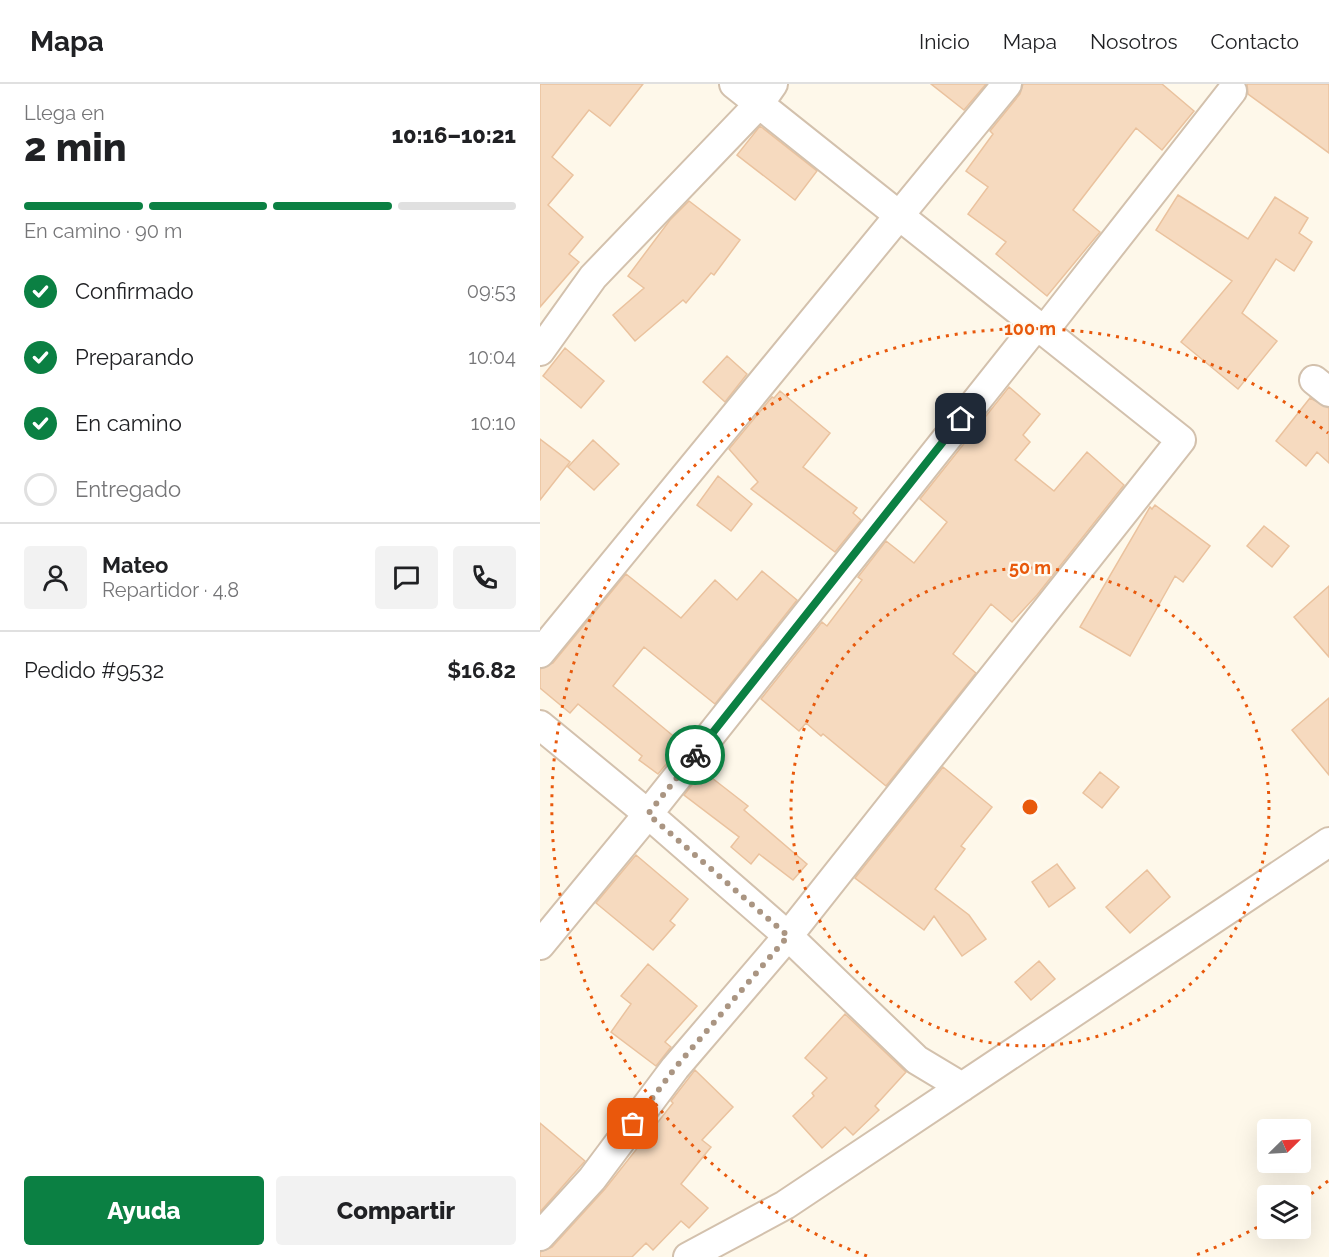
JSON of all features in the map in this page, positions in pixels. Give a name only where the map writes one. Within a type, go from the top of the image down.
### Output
[{"type":"street","points":[[540,1236],[592,1179],[675,1068],[788,936],[1181,440],[899,216],[766,94],[734,84]]},
{"type":"street","points":[[540,653],[1007,84]]},
{"type":"street","points":[[540,945],[1232,91]]},
{"type":"street","points":[[540,351],[593,277],[766,94]]},
{"type":"street","points":[[540,725],[648,814],[788,936],[917,1060],[962,1087]]},
{"type":"street","points":[[687,1257],[732,1247],[785,1205],[1329,842]]},
{"type":"building","points":[[540,84],[643,84],[610,126],[589,110],[552,157],[573,175],[548,205],[583,237],[569,254],[579,262],[540,307]]},
{"type":"building","points":[[931,84],[986,84],[964,110]]},
{"type":"building","points":[[1023,84],[1162,84],[1194,111],[1162,150],[1136,128],[1073,210],[1100,232],[1047,296],[996,254],[1006,242],[968,214],[988,187],[966,171],[993,134],[990,131],[1020,94]]},
{"type":"building","points":[[1247,84],[1329,84],[1329,153],[1248,94]]},
{"type":"building","points":[[760,126],[817,171],[795,200],[737,155]]},
{"type":"building","points":[[1178,195],[1248,239],[1275,197],[1308,218],[1299,233],[1312,242],[1294,271],[1276,259],[1242,313],[1277,341],[1238,389],[1181,342],[1232,281],[1156,230]]},
{"type":"building","points":[[689,201],[740,240],[714,275],[711,273],[686,303],[683,300],[635,341],[613,315],[644,288],[628,276],[670,220]]},
{"type":"building","points":[[565,348],[604,381],[581,408],[543,376]]},
{"type":"building","points":[[727,356],[747,374],[725,402],[703,382]]},
{"type":"building","points":[[1009,387],[1040,414],[1023,435],[1030,442],[1015,460],[1054,491],[1087,452],[1124,485],[1037,595],[1012,622],[991,604],[953,654],[976,673],[886,786],[823,734],[821,736],[806,723],[799,731],[761,699],[822,622],[827,626],[862,580],[858,577],[886,541],[914,563],[947,522],[920,499]]},
{"type":"building","points":[[780,391],[830,433],[803,467],[857,508],[853,513],[861,520],[835,552],[751,489],[758,482],[729,449],[772,397],[774,398]]},
{"type":"building","points":[[1310,398],[1329,408],[1329,463],[1317,452],[1306,466],[1276,441]]},
{"type":"building","points":[[540,439],[570,462],[540,500]]},
{"type":"building","points":[[593,440],[619,464],[594,490],[568,467]]},
{"type":"building","points":[[718,476],[752,504],[731,531],[697,505]]},
{"type":"building","points":[[1155,505],[1210,546],[1183,582],[1175,576],[1130,656],[1080,627],[1150,507],[1152,509]]},
{"type":"building","points":[[1264,526],[1289,546],[1272,567],[1247,546]]},
{"type":"building","points":[[762,571],[797,600],[715,704],[644,647],[613,686],[683,744],[658,774],[639,760],[642,756],[578,704],[570,713],[540,688],[540,669],[553,663],[626,574],[681,618],[715,580],[737,600]]},
{"type":"building","points":[[1329,586],[1329,657],[1294,617]]},
{"type":"building","points":[[1329,698],[1329,775],[1292,730]]},
{"type":"building","points":[[943,767],[992,807],[961,846],[965,849],[935,889],[969,915],[986,939],[962,956],[934,916],[924,930],[855,878]]},
{"type":"building","points":[[703,771],[748,806],[744,810],[807,864],[793,880],[759,854],[751,864],[731,847],[739,837],[684,795]]},
{"type":"building","points":[[1100,772],[1119,787],[1102,808],[1083,793]]},
{"type":"building","points":[[636,855],[688,899],[670,921],[675,925],[653,950],[596,903]]},
{"type":"building","points":[[1057,864],[1075,888],[1049,907],[1032,882]]},
{"type":"building","points":[[1147,870],[1170,897],[1130,933],[1106,907]]},
{"type":"building","points":[[1039,961],[1055,979],[1031,1000],[1015,982]]},
{"type":"building","points":[[648,964],[697,1006],[665,1042],[671,1047],[656,1066],[611,1032],[631,1004],[621,996]]},
{"type":"building","points":[[845,1014],[906,1072],[875,1106],[879,1110],[853,1135],[845,1127],[822,1148],[793,1116],[814,1096],[812,1093],[827,1078],[805,1058]]},
{"type":"building","points":[[695,1070],[733,1107],[702,1140],[711,1147],[681,1184],[708,1208],[689,1228],[681,1221],[653,1250],[646,1243],[632,1257],[540,1257],[540,1252],[552,1247],[605,1189],[673,1103],[671,1101]]},
{"type":"building","points":[[540,1123],[585,1161],[540,1212]]},
{"type":"way so far","points":[[633,1124],[675,1068],[788,936],[648,814],[695,755]]},
{"type":"route","points":[[695,755],[961,419]]}]
